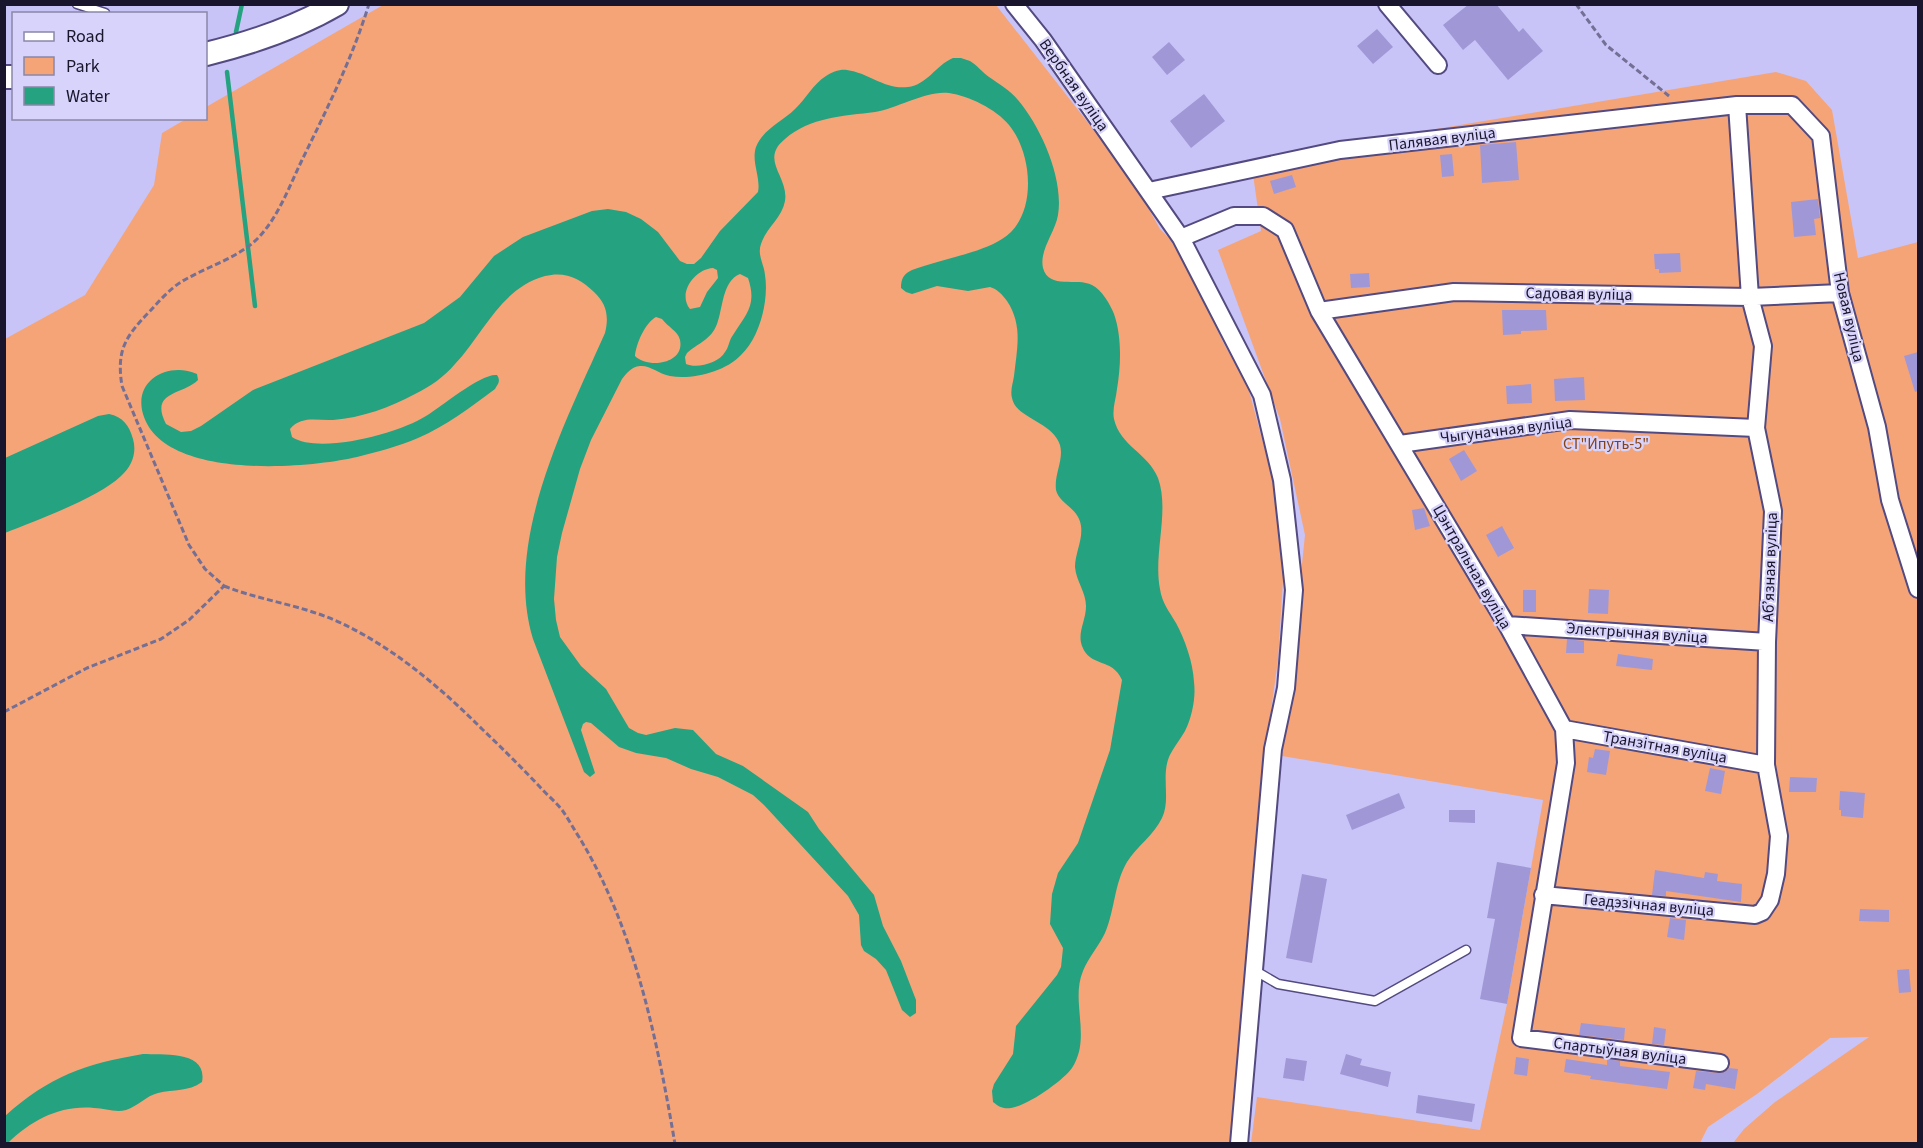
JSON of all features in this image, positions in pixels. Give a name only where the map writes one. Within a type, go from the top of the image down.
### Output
[{"type":"street","points":[[207,54],[239,46],[311,20],[337,4]]},
{"type":"street","name":"Вербная вуліца","points":[[1014,4],[1043,40],[1181,238],[1262,395],[1282,480],[1294,590],[1286,687],[1273,749],[1239,1143]]},
{"type":"street","points":[[1387,4],[1438,65]]},
{"type":"street","name":"Палявая вуліца","points":[[1149,191],[1340,150],[1737,105]]},
{"type":"street","name":"Новая вуліца","points":[[1737,105],[1792,105],[1821,136],[1840,293],[1876,427],[1890,500],[1918,589]]},
{"type":"street","name":"Абʼязная вуліца","points":[[1737,105],[1750,297],[1763,346],[1756,428],[1773,511],[1767,642],[1766,765],[1779,836],[1776,874],[1770,900],[1762,912],[1755,915]]},
{"type":"street","name":"Цэнтральная вуліца","points":[[1181,238],[1234,216],[1263,216],[1285,230],[1319,311],[1507,625],[1564,729],[1566,763],[1521,1038]]},
{"type":"street","name":"Садовая вуліца","points":[[1319,311],[1455,292],[1750,297],[1840,293]]},
{"type":"street","name":"Чыгуначная вуліца","points":[[1400,444],[1570,420],[1756,428]]},
{"type":"street","name":"Электрычная вуліца","points":[[1507,625],[1767,642]]},
{"type":"street","name":"Транзітная вуліца","points":[[1564,729],[1766,765]]},
{"type":"street","name":"Геадэзічная вуліца","points":[[1543,895],[1755,915]]},
{"type":"street","name":"Спартыўная вуліца","points":[[1521,1038],[1720,1063]]},
{"type":"lane","points":[[77,4],[102,12]]},
{"type":"lane","points":[[1254,970],[1278,984],[1374,1001],[1466,950]]},
{"type":"path","points":[[369,4],[346,70],[276,214],[259,237],[233,256],[180,283],[159,301],[128,337],[119,368],[122,386],[189,545],[205,569],[224,586],[248,596],[273,599],[301,608],[340,623],[382,646],[429,680],[468,715],[562,810],[589,854],[614,904],[631,953],[663,1078],[675,1143]]},
{"type":"path","points":[[1576,4],[1606,45],[1686,111]]},
{"type":"path","points":[[4,712],[87,668],[161,639],[189,620],[224,586]]},
{"type":"green space","points":[[383,5],[996,5],[1132,179],[1160,229],[1169,238],[1194,278],[1223,342],[1248,387],[1272,476],[1284,564],[1278,660],[1260,790],[1230,1143],[5,1144],[5,339],[85,295],[154,185],[162,133],[184,120],[207,120],[207,106]]},
{"type":"green space","name":"СТ\"Ипуть-5\"","points":[[1776,72],[1806,81],[1832,110],[1858,258],[1918,242],[1918,1143],[1733,1143],[1744,1129],[1775,1102],[1869,1037],[1830,1038],[1757,1094],[1708,1127],[1700,1143],[1251,1143],[1257,1097],[1480,1130],[1507,1004],[1543,800],[1282,756],[1305,535],[1280,419],[1218,250],[1261,231],[1251,160]]},
{"type":"water","points":[[961,58],[975,64],[1011,93],[1027,111],[1049,154],[1058,186],[1058,215],[1042,261],[1046,275],[1057,281],[1086,283],[1096,287],[1114,314],[1120,361],[1114,419],[1122,436],[1148,462],[1158,478],[1162,504],[1158,562],[1160,589],[1164,603],[1188,651],[1194,688],[1190,720],[1167,765],[1165,811],[1155,830],[1127,862],[1119,879],[1105,933],[1083,971],[1079,995],[1081,1032],[1078,1056],[1067,1074],[1051,1087],[1030,1101],[1011,1108],[1002,1108],[993,1102],[992,1091],[1013,1054],[1016,1026],[1061,967],[1063,948],[1050,924],[1052,894],[1058,873],[1078,843],[1110,750],[1122,680],[1113,668],[1090,657],[1082,646],[1081,636],[1086,601],[1075,567],[1081,526],[1077,515],[1061,499],[1056,490],[1061,451],[1056,437],[1050,430],[1020,411],[1012,398],[1018,337],[1015,319],[1007,301],[999,292],[990,287],[968,291],[937,286],[912,294],[901,288],[902,279],[909,272],[993,244],[1014,229],[1022,216],[1028,185],[1027,168],[1017,137],[1004,119],[982,104],[965,97],[940,93],[875,112],[839,116],[816,122],[785,139],[778,147],[775,161],[785,192],[785,201],[781,213],[763,238],[760,248],[766,296],[762,318],[753,338],[748,347],[734,361],[708,373],[679,377],[640,366],[632,369],[622,379],[591,440],[580,469],[557,557],[554,599],[556,620],[560,637],[581,666],[606,689],[629,728],[646,735],[675,728],[693,730],[716,754],[743,766],[808,812],[819,829],[874,895],[883,926],[901,961],[916,1000],[916,1013],[910,1017],[902,1010],[886,970],[864,951],[861,945],[859,915],[848,896],[753,795],[718,777],[666,758],[636,753],[619,747],[591,723],[586,722],[581,730],[595,773],[590,777],[584,772],[533,639],[526,601],[526,562],[532,522],[543,482],[573,404],[605,333],[607,316],[604,306],[589,287],[578,279],[559,274],[530,282],[516,290],[494,313],[451,369],[426,388],[376,411],[344,419],[305,420],[290,429],[292,437],[304,442],[321,444],[359,440],[379,435],[414,423],[481,379],[497,375],[499,381],[495,389],[448,422],[418,438],[372,453],[304,465],[236,465],[203,459],[175,449],[153,433],[142,410],[144,389],[157,376],[176,370],[197,374],[198,380],[170,395],[162,405],[166,424],[181,432],[191,431],[253,390],[424,323],[460,297],[494,256],[523,237],[592,211],[608,209],[626,212],[641,219],[658,232],[680,261],[694,264],[720,231],[758,192],[755,153],[763,135],[795,109],[821,79],[833,72],[847,70],[863,74],[884,84],[908,87],[921,83],[947,61]],"holes":[[[706,269],[717,270],[718,278],[707,292],[700,307],[690,309],[686,296],[690,283],[694,277]],[[740,274],[748,278],[751,287],[751,302],[726,350],[718,359],[707,364],[696,366],[686,364],[687,353],[708,338],[714,329],[726,289]],[[656,317],[662,319],[680,340],[677,354],[664,362],[648,362],[635,356],[642,334]]]},
{"type":"water","points":[[109,414],[125,422],[133,439],[134,454],[125,472],[111,484],[82,501],[5,533],[5,458],[98,416]]},
{"type":"water","points":[[143,1054],[182,1056],[191,1059],[198,1064],[202,1072],[202,1082],[186,1089],[154,1094],[126,1110],[82,1108],[58,1112],[37,1121],[5,1143],[5,1116],[37,1091],[85,1067]]},
{"type":"building","points":[[1469,4],[1496,4],[1519,32],[1523,28],[1543,51],[1508,80],[1475,40],[1463,50],[1443,25]]},
{"type":"building","points":[[1377,29],[1393,47],[1373,64],[1357,46]]},
{"type":"building","points":[[1169,42],[1185,60],[1167,75],[1152,57]]},
{"type":"building","points":[[1204,94],[1225,121],[1191,148],[1170,121]]},
{"type":"building","points":[[1516,142],[1519,180],[1482,183],[1480,145]]},
{"type":"building","points":[[1452,154],[1454,176],[1442,177],[1440,155]]},
{"type":"building","points":[[1292,175],[1296,187],[1274,194],[1270,181]]},
{"type":"building","points":[[1818,199],[1820,218],[1814,219],[1816,235],[1794,237],[1791,202]]},
{"type":"building","points":[[1680,253],[1681,272],[1659,273],[1659,269],[1655,269],[1654,254]]},
{"type":"building","points":[[1369,273],[1370,287],[1351,288],[1350,274]]},
{"type":"building","points":[[1502,310],[1546,310],[1547,330],[1521,331],[1521,334],[1503,335]]},
{"type":"building","points":[[1918,352],[1918,391],[1915,392],[1904,356]]},
{"type":"building","points":[[1584,377],[1585,400],[1555,401],[1554,379]]},
{"type":"building","points":[[1531,384],[1532,403],[1507,404],[1506,386]]},
{"type":"building","points":[[1464,450],[1477,471],[1461,481],[1449,459]]},
{"type":"building","points":[[1424,508],[1430,526],[1415,530],[1412,510]]},
{"type":"building","points":[[1502,526],[1514,548],[1498,557],[1486,535]]},
{"type":"building","points":[[1589,589],[1609,590],[1608,614],[1588,613]]},
{"type":"building","points":[[1523,590],[1536,590],[1536,612],[1523,612]]},
{"type":"building","points":[[1567,639],[1584,641],[1584,653],[1566,653]]},
{"type":"building","points":[[1618,654],[1653,659],[1652,670],[1616,666]]},
{"type":"building","points":[[1595,749],[1610,751],[1606,775],[1587,772],[1589,757],[1593,758]]},
{"type":"building","points":[[1710,768],[1725,771],[1721,794],[1705,791]]},
{"type":"building","points":[[1790,777],[1817,778],[1816,792],[1789,792]]},
{"type":"building","points":[[1840,791],[1865,793],[1863,818],[1841,816]]},
{"type":"building","points":[[1399,793],[1405,808],[1352,830],[1346,815]]},
{"type":"building","points":[[1449,810],[1475,810],[1475,823],[1449,822]]},
{"type":"building","points":[[1497,862],[1531,868],[1507,1004],[1480,999],[1495,919],[1487,918]]},
{"type":"building","points":[[1655,870],[1704,878],[1705,872],[1718,874],[1717,881],[1742,884],[1741,902],[1666,891],[1666,896],[1652,895]]},
{"type":"building","points":[[1302,874],[1327,879],[1312,963],[1286,958]]},
{"type":"building","points":[[1860,909],[1889,910],[1889,922],[1859,921]]},
{"type":"building","points":[[1670,918],[1686,920],[1684,940],[1667,937]]},
{"type":"building","points":[[1909,969],[1911,992],[1899,993],[1897,970]]},
{"type":"building","points":[[1581,1023],[1625,1028],[1624,1040],[1579,1035]]},
{"type":"building","points":[[1654,1027],[1666,1029],[1664,1045],[1652,1044]]},
{"type":"building","points":[[1346,1054],[1362,1059],[1360,1065],[1391,1072],[1388,1087],[1340,1074]]},
{"type":"building","points":[[1516,1057],[1529,1059],[1527,1076],[1514,1074]]},
{"type":"building","points":[[1286,1058],[1307,1061],[1304,1081],[1283,1078]]},
{"type":"building","points":[[1566,1059],[1607,1065],[1607,1059],[1620,1061],[1620,1066],[1670,1072],[1667,1089],[1590,1079],[1591,1076],[1564,1072]]},
{"type":"building","points":[[1729,1068],[1738,1069],[1735,1089],[1706,1084],[1705,1090],[1693,1088],[1696,1071],[1719,1073]]},
{"type":"building","points":[[1418,1095],[1475,1104],[1472,1122],[1416,1113]]},
{"type":"waterway","points":[[236,32],[242,4]]},
{"type":"waterway","points":[[227,72],[255,306]]}]
